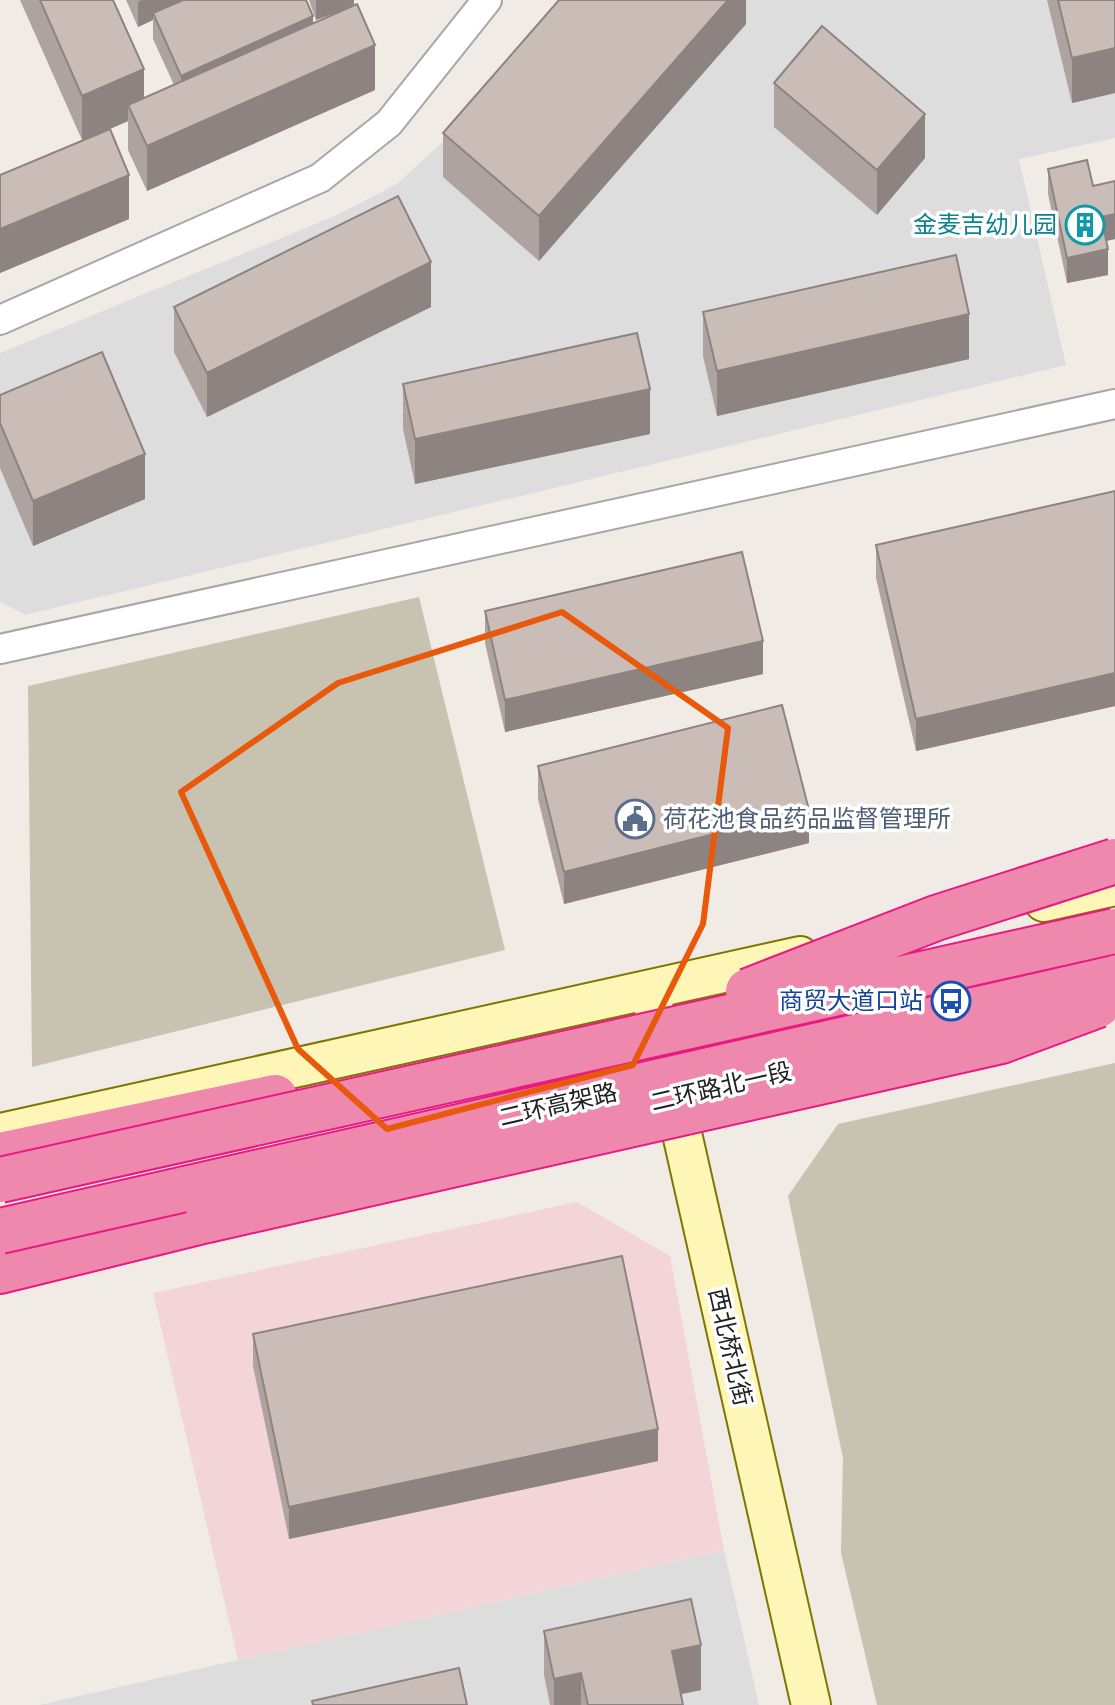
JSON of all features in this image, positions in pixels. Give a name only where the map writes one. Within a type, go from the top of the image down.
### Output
[{"type":"highway","points":[[0,1155],[418,1068],[613,1044],[936,918],[1115,861]]},
{"type":"highway","name":"二环高架路","points":[[0,1180],[1115,931]]},
{"type":"highway","name":"二环高架路","points":[[0,1231],[1115,978]]},
{"type":"highway","points":[[0,1271],[207,1220],[1001,1041],[1115,999]]},
{"type":"main road","points":[[0,1133],[1115,886]]},
{"type":"main road","name":"西北桥北街","points":[[650,989],[811,1705]]},
{"type":"main road","name":"二环路北一段","points":[[0,1249],[1115,999]]},
{"type":"street","points":[[0,320],[320,178],[389,123],[487,0]]},
{"type":"street","points":[[0,649],[1115,404]]},
{"type":"highlighted area","points":[[562,612],[728,728],[703,924],[633,1065],[387,1129],[298,1049],[181,792],[338,683]]},
{"type":"shaded area","points":[[569,0],[1115,0],[1115,138],[1019,159],[1066,365],[25,615],[0,601],[0,353],[335,216],[397,184],[446,139]]},
{"type":"shaded area","points":[[419,597],[505,950],[32,1067],[28,686]]},
{"type":"shaded area","points":[[1115,1063],[1115,1705],[877,1705],[841,1553],[843,1458],[788,1196],[838,1124]]},
{"type":"shaded area","points":[[577,1202],[670,1256],[724,1550],[238,1660],[153,1293]]},
{"type":"shaded area","points":[[724,1550],[759,1705],[39,1705]]},
{"type":"building","points":[[40,0],[113,0],[144,69],[82,96]]},
{"type":"building","points":[[183,0],[306,0],[313,16],[181,76],[153,13]]},
{"type":"building","points":[[559,0],[728,0],[539,216],[443,133]]},
{"type":"building","points":[[1058,0],[1115,0],[1115,48],[1072,58]]},
{"type":"building","points":[[357,4],[375,45],[147,146],[128,105]]},
{"type":"building","points":[[822,26],[925,114],[877,170],[774,83]]},
{"type":"building","points":[[110,129],[129,175],[0,229],[0,175]]},
{"type":"building","name":"金麦吉幼儿园","points":[[1087,160],[1093,186],[1115,181],[1115,214],[1101,217],[1108,249],[1067,258],[1048,169]]},
{"type":"building","points":[[398,196],[431,262],[207,373],[174,307]]},
{"type":"building","points":[[956,255],[969,314],[717,371],[703,312]]},
{"type":"building","points":[[637,333],[650,389],[415,439],[403,384]]},
{"type":"building","points":[[102,352],[145,454],[33,501],[0,423],[0,395]]},
{"type":"building","points":[[1115,491],[1115,673],[916,719],[876,545]]},
{"type":"building","points":[[742,552],[763,641],[505,700],[485,611]]},
{"type":"building","points":[[782,705],[809,810],[564,872],[538,766]]},
{"type":"building","points":[[622,1256],[658,1429],[289,1507],[253,1334]]},
{"type":"building","points":[[691,1599],[701,1645],[672,1651],[683,1705],[588,1705],[581,1673],[554,1679],[544,1631]]},
{"type":"building","points":[[459,1668],[467,1705],[313,1705],[312,1701]]},
{"type":"place","name":"金麦吉幼儿园","points":[[1085,225]]},
{"type":"place","name":"荷花池食品药品监督管理所","points":[[635,819]]},
{"type":"place","name":"商贸大道口站","points":[[951,1001]]}]
